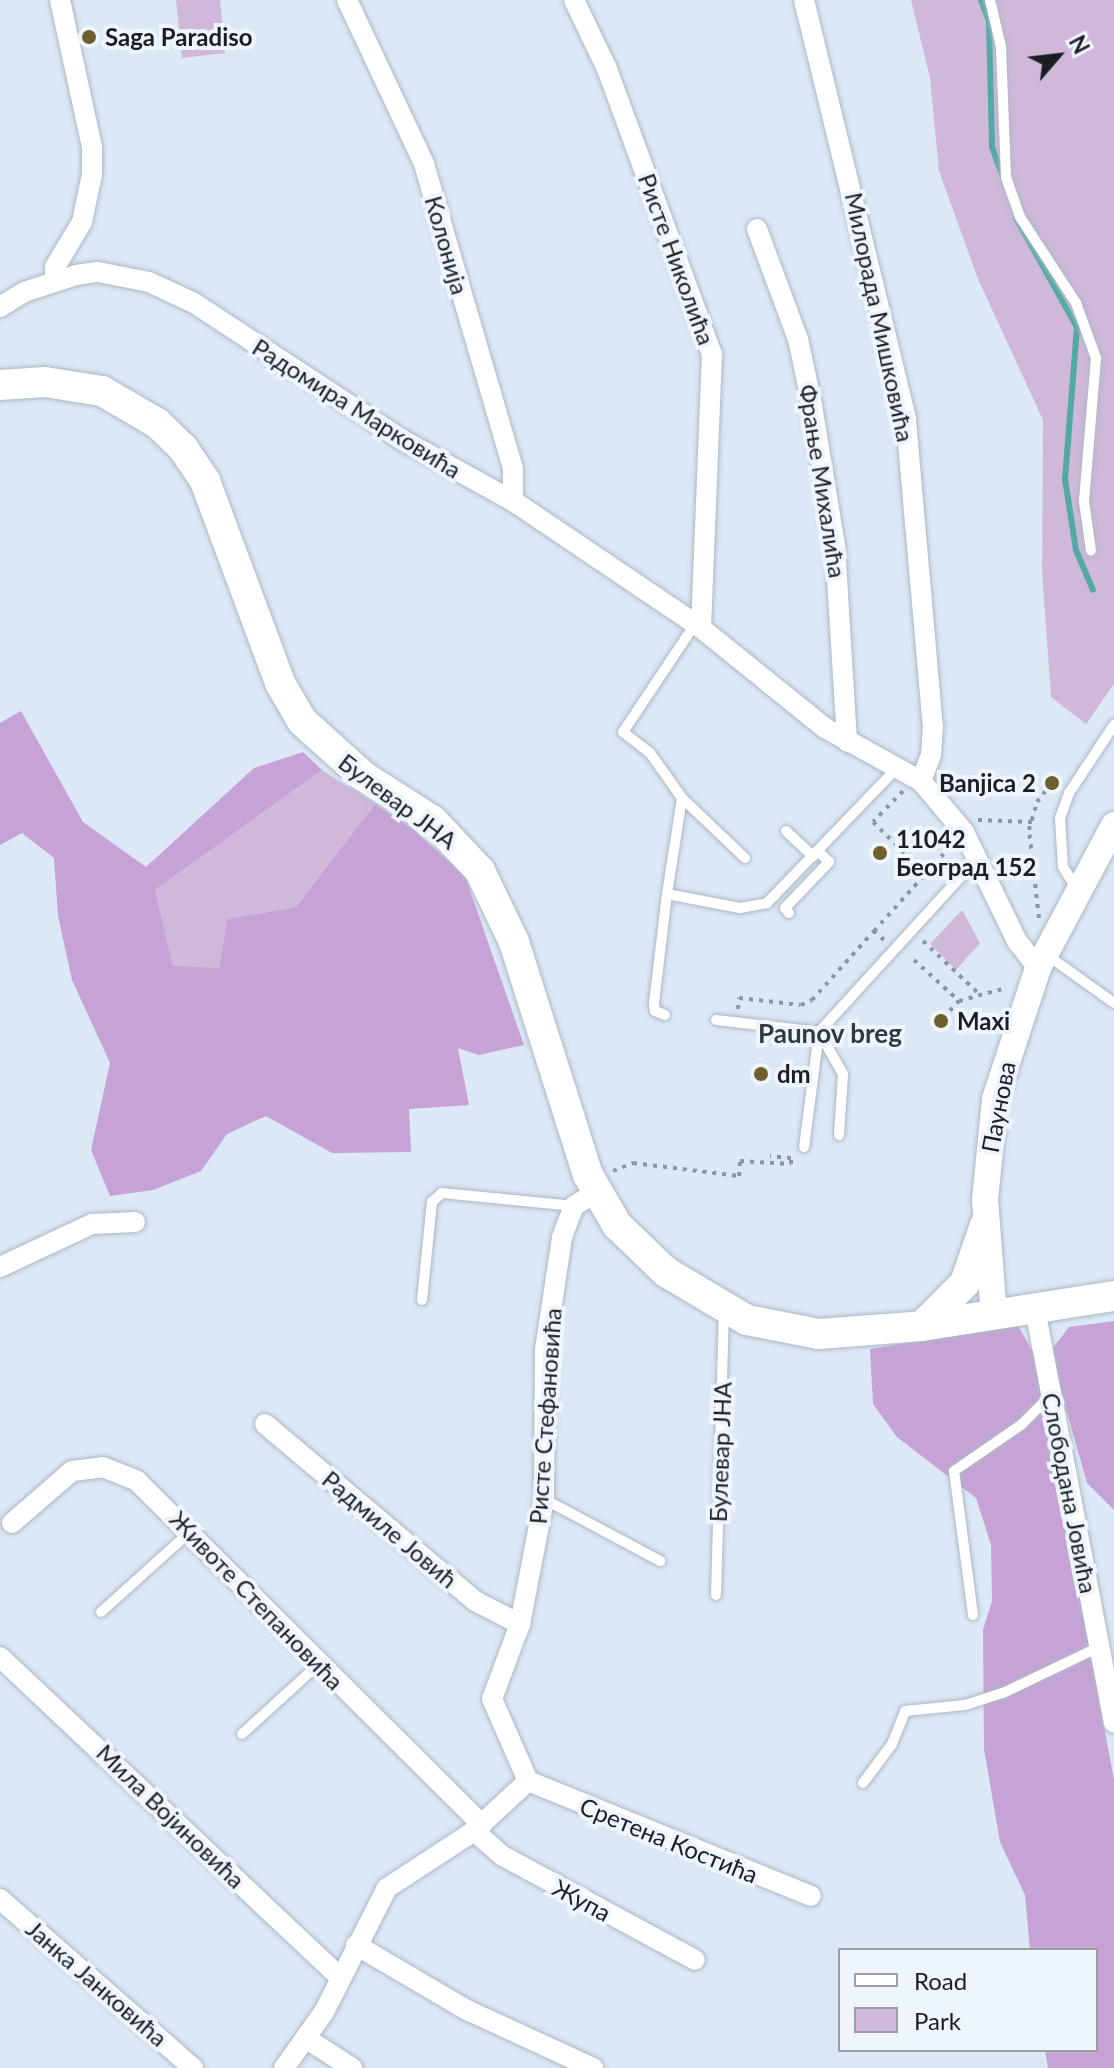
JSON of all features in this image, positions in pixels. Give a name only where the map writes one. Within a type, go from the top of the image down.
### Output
[{"type":"main road","name":"Булевар ЈНА","points":[[0,385],[45,382],[102,391],[157,423],[183,448],[205,481],[277,675],[302,721],[345,762],[455,839],[496,898],[593,1190],[630,1240],[687,1288],[724,1309],[794,1331],[839,1334],[922,1326],[1114,1296]]},
{"type":"main road","points":[[922,1326],[965,1283],[985,1225]]},
{"type":"street","points":[[55,280],[55,267],[82,222],[92,174],[92,147],[60,0]]},
{"type":"street","name":"Колонија","points":[[347,0],[424,164],[513,469],[513,501]]},
{"type":"street","name":"Ристе Николића","points":[[574,0],[607,69],[712,354],[698,626]]},
{"type":"street","name":"Милорада Мишковића","points":[[804,0],[906,420],[933,726],[931,755],[912,775]]},
{"type":"street","name":"Фрање Михалића","points":[[757,229],[798,339],[812,405],[835,545],[847,742]]},
{"type":"street","name":"Радомира Марковића","points":[[0,307],[55,280],[98,272],[128,276],[194,303],[401,439],[513,501],[698,626],[847,742],[912,775],[959,826],[979,858],[1017,941],[1042,961]]},
{"type":"street","name":"Паунова","points":[[994,1316],[985,1225],[995,1099],[1042,961],[1114,825]]},
{"type":"street","name":"Ристе Стефановића","points":[[528,1781],[492,1699],[520,1624],[544,1499],[545,1350],[562,1237],[593,1190]]},
{"type":"street","points":[[0,1267],[92,1224],[135,1222]]},
{"type":"street","name":"Слободана Јовића","points":[[1035,1309],[1114,1718]]},
{"type":"street","name":"Радмиле Јовић","points":[[265,1424],[475,1601],[520,1624]]},
{"type":"street","name":"Животе Степановића","points":[[12,1523],[63,1475],[103,1467],[137,1481],[478,1828]]},
{"type":"street","name":"Мила Војиновића","points":[[0,1657],[340,1977]]},
{"type":"street","points":[[284,2068],[307,2039],[387,1888],[478,1828],[528,1781]]},
{"type":"street","name":"Сретена Костића","points":[[528,1781],[811,1896]]},
{"type":"street","name":"Жупа","points":[[478,1828],[503,1856],[695,1960]]},
{"type":"street","name":"Јанка Јанковића","points":[[0,1899],[193,2068]]},
{"type":"street","points":[[356,1945],[478,2016],[593,2068]]},
{"type":"street","points":[[307,2039],[352,2068]]},
{"type":"lane","points":[[990,0],[1001,47],[1006,177],[1020,217],[1076,303],[1096,358],[1084,501],[1091,551]]},
{"type":"lane","points":[[698,626],[621,735],[650,753],[682,798],[745,858]]},
{"type":"lane","points":[[1078,891],[1063,867],[1060,818],[1069,793],[1114,725]]},
{"type":"lane","points":[[667,894],[740,908],[761,906],[815,853],[912,775]]},
{"type":"lane","points":[[665,1015],[655,1011],[654,1003],[682,798]]},
{"type":"lane","points":[[786,831],[829,862],[785,908],[789,913]]},
{"type":"lane","points":[[804,1147],[819,1032],[979,858]]},
{"type":"lane","points":[[1042,961],[1114,1003]]},
{"type":"lane","points":[[716,1020],[819,1032]]},
{"type":"lane","points":[[819,1032],[843,1074],[839,1135]]},
{"type":"lane","points":[[422,1300],[432,1202],[442,1193],[593,1190]]},
{"type":"lane","name":"Булевар ЈНА","points":[[716,1595],[724,1309]]},
{"type":"lane","points":[[973,1615],[954,1471],[1021,1425],[1052,1395]]},
{"type":"lane","points":[[544,1499],[660,1561]]},
{"type":"lane","points":[[101,1612],[190,1532]]},
{"type":"lane","points":[[863,1783],[892,1744],[905,1711],[965,1705],[1003,1693],[1099,1647]]},
{"type":"lane","points":[[242,1734],[319,1664]]},
{"type":"path","points":[[912,775],[873,822],[926,874]]},
{"type":"path","points":[[1039,924],[1032,822],[1037,802],[1052,783]]},
{"type":"path","points":[[737,1022],[739,998],[801,1005],[812,1000],[926,874],[959,826],[1032,822]]},
{"type":"path","points":[[874,931],[886,942]]},
{"type":"path","points":[[923,941],[980,995]]},
{"type":"path","points":[[914,960],[959,1001]]},
{"type":"path","points":[[943,1018],[959,1001],[1008,988]]},
{"type":"path","points":[[593,1190],[633,1163],[739,1176],[740,1161],[791,1164],[791,1158],[770,1156]]},
{"type":"green space","points":[[176,0],[220,0],[225,53],[182,58]]},
{"type":"green space","points":[[911,0],[1114,0],[1114,684],[1086,724],[1051,697],[1042,571],[1043,420],[978,279],[939,171],[930,78]]},
{"type":"green space","points":[[322,770],[375,804],[296,907],[229,919],[219,969],[173,967],[155,890]]},
{"type":"green space","points":[[962,910],[980,943],[956,970],[930,944]]},
{"type":"shaded area","points":[[21,711],[83,822],[146,867],[254,768],[303,752],[322,770],[155,890],[173,966],[219,968],[228,919],[296,907],[375,804],[413,829],[465,876],[524,1045],[479,1055],[458,1048],[469,1105],[409,1109],[411,1152],[332,1153],[266,1116],[227,1134],[201,1171],[153,1190],[110,1196],[91,1150],[110,1063],[72,980],[58,916],[54,858],[22,833],[0,845],[0,723]]},
{"type":"shaded area","points":[[1114,1321],[1114,1510],[1087,1483],[1050,1352],[1069,1327]]},
{"type":"shaded area","points":[[1017,1324],[1035,1355],[1114,1780],[1114,2068],[1048,2068],[1045,2052],[1098,2052],[1098,1948],[1030,1948],[1025,1895],[1000,1842],[984,1749],[983,1630],[992,1601],[991,1545],[976,1498],[897,1437],[873,1404],[870,1349]]},
{"type":"waterway","points":[[981,0],[989,21],[992,147],[1003,177]]},
{"type":"waterway","points":[[1016,218],[1077,327],[1065,479],[1076,550],[1093,590]]},
{"type":"place","name":"Saga Paradiso","points":[[89,37]]},
{"type":"place","name":"Banjica 2","points":[[1052,783]]},
{"type":"place","name":"11042 Београд 152","points":[[880,853]]},
{"type":"place","name":"Maxi","points":[[941,1021]]},
{"type":"place","name":"dm","points":[[761,1074]]},
{"type":"district","name":"Paunov breg","points":[[830,1034]]}]
